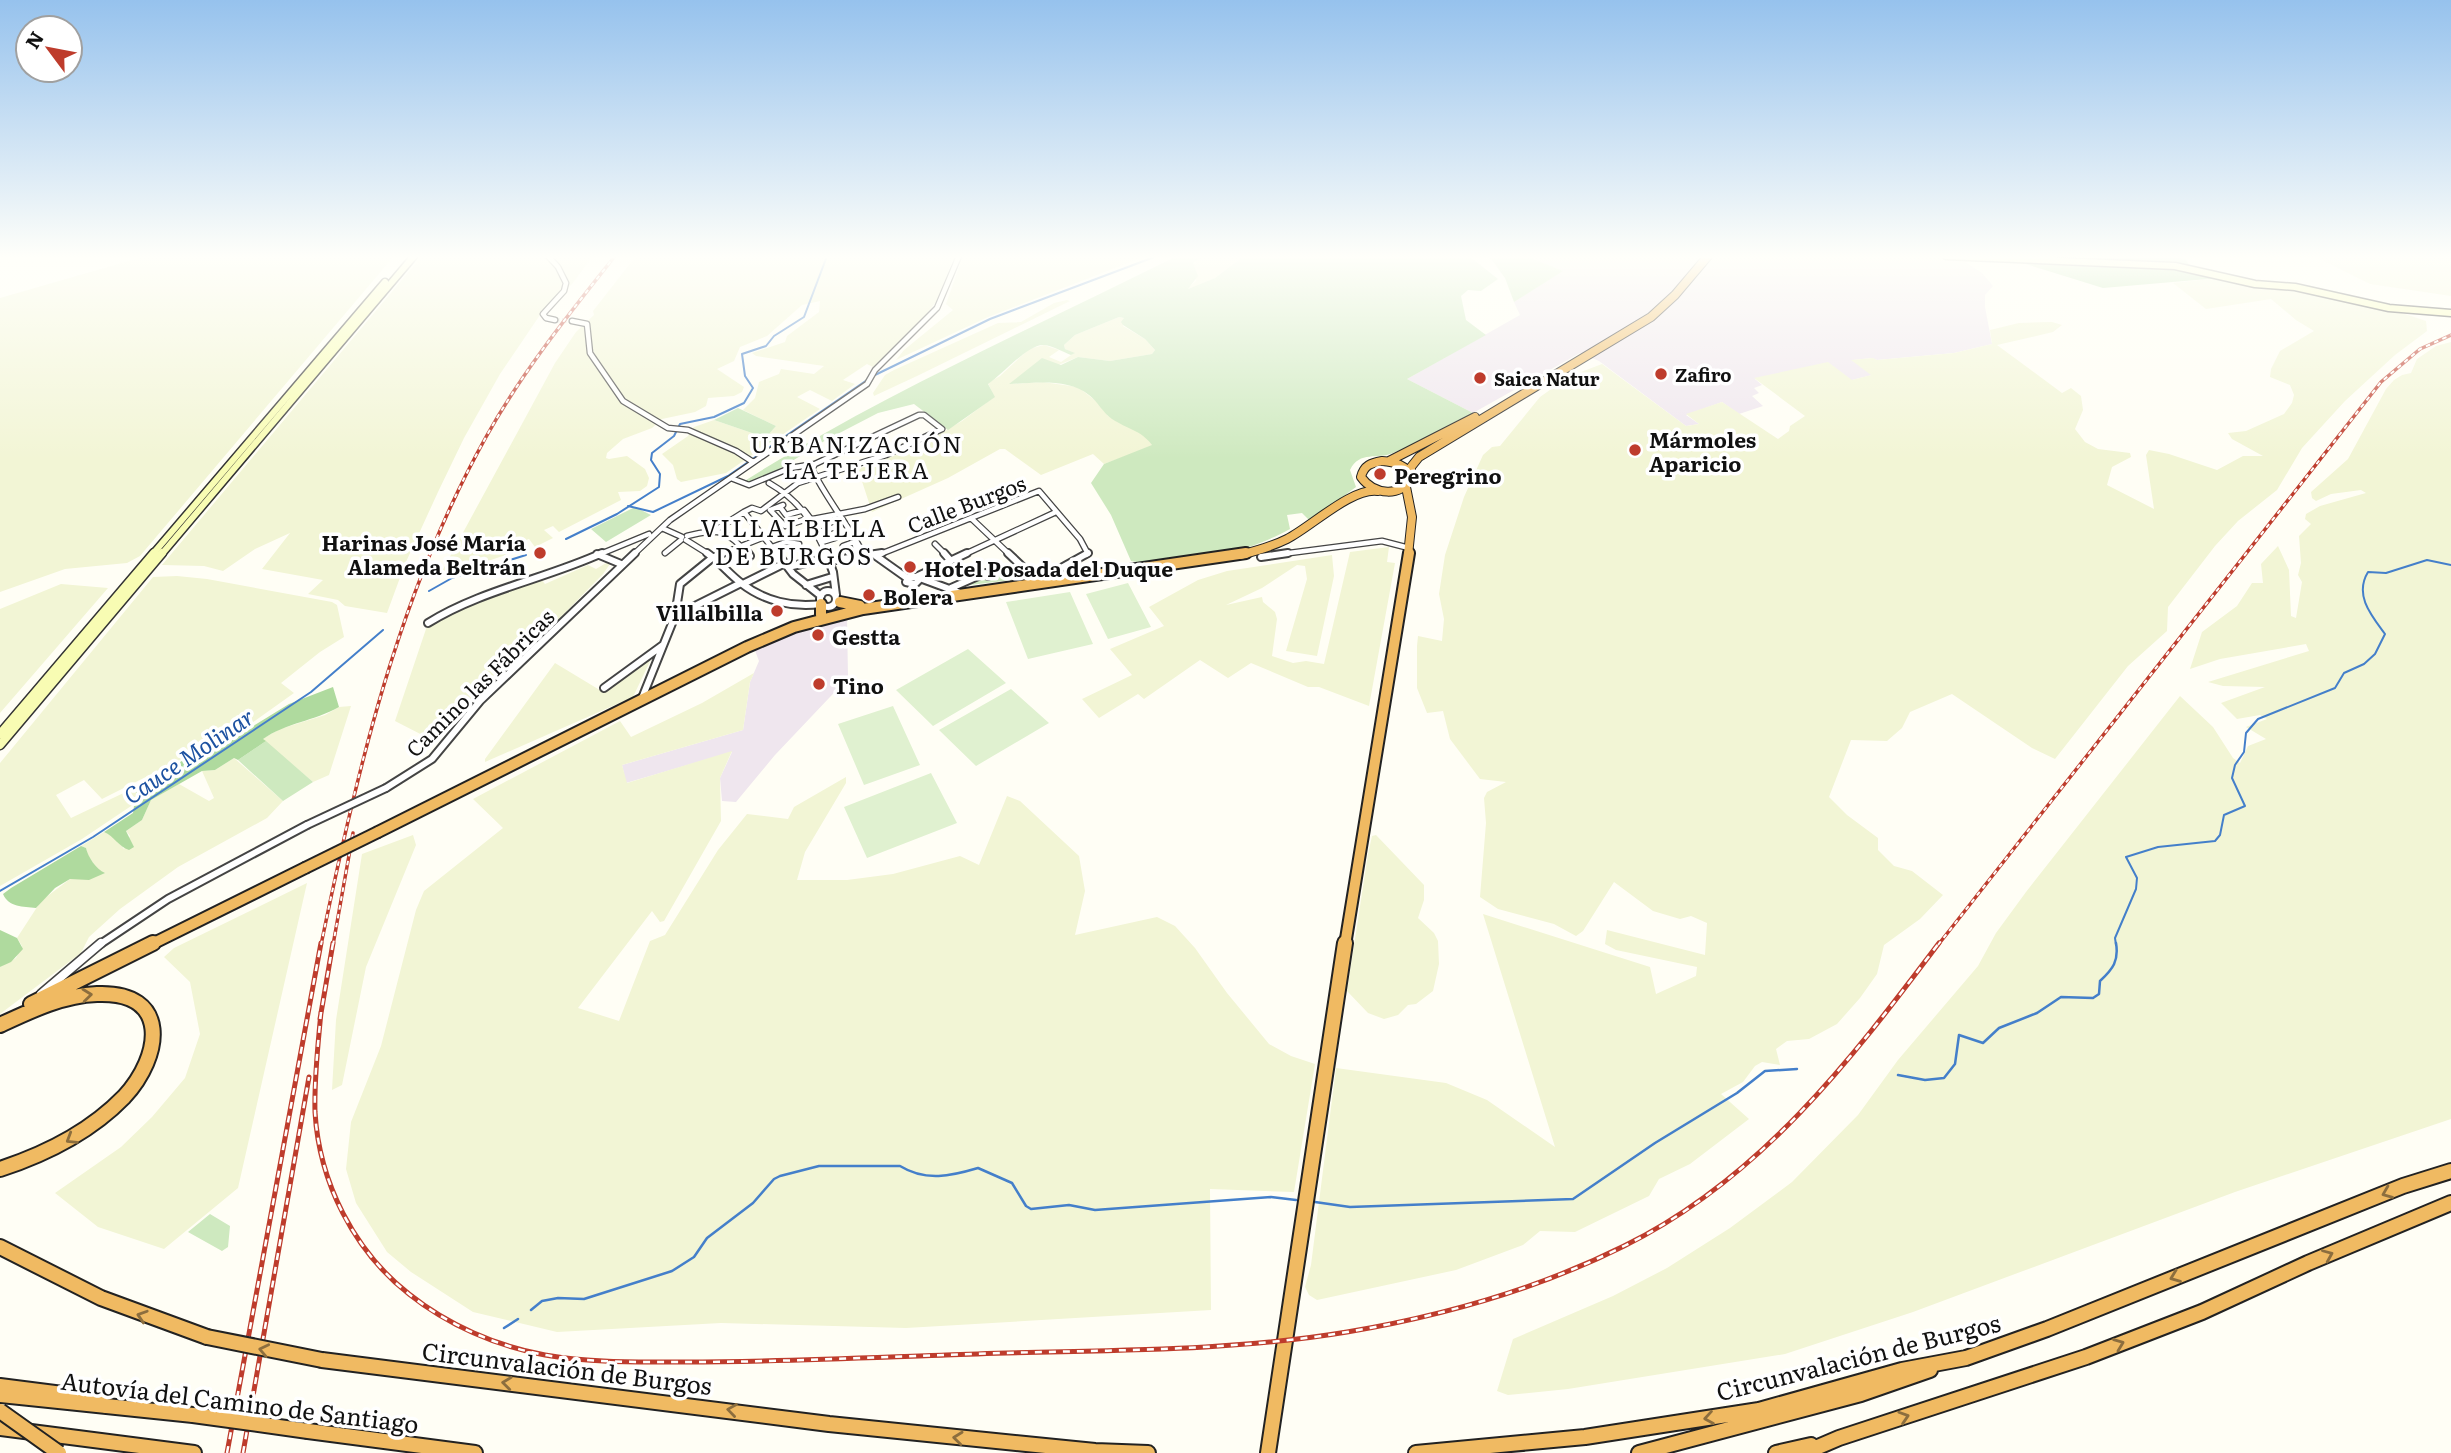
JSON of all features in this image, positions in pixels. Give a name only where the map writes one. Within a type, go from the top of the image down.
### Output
[{"type":"highway","points":[[756,642],[794,627],[865,608],[1242,555],[1294,536],[1352,498],[1371,490],[1395,491],[1406,486],[1411,481],[1411,467],[1419,457],[1640,324]]},
{"type":"highway","points":[[1389,461],[1534,387]]},
{"type":"highway","points":[[1352,498],[1362,480],[1362,471],[1377,461],[1389,461],[1405,467],[1410,473]]},
{"type":"highway","points":[[1362,480],[1368,486],[1398,496],[1410,505]]},
{"type":"highway","points":[[1268,1453],[1326,1061],[1413,524],[1406,486]]},
{"type":"highway","points":[[0,1020],[756,642],[822,603],[839,602],[865,608]]},
{"type":"highway","points":[[794,627],[822,603],[865,608]]},
{"type":"highway","points":[[0,1025],[80,995],[112,994],[143,1007],[149,1015],[154,1034],[149,1058],[139,1076],[116,1103],[61,1145],[0,1169]]},
{"type":"highway","name":"Circunvalación de Burgos","points":[[1416,1453],[1585,1437],[1759,1410],[1902,1370],[1966,1358],[2047,1329],[2403,1186],[2451,1171]]},
{"type":"highway","points":[[1776,1453],[1839,1438],[2086,1357],[2202,1312],[2451,1203]]},
{"type":"highway","name":"Circunvalación de Burgos","points":[[0,1247],[77,1289],[132,1312],[207,1336],[322,1360],[829,1424],[1096,1451],[1148,1453]]},
{"type":"highway","points":[[1639,1453],[1861,1394],[1966,1358]]},
{"type":"highway","points":[[0,1386],[94,1398],[107,1408]]},
{"type":"highway","name":"Autovía del Camino de Santiago","points":[[0,1395],[193,1415],[475,1453]]},
{"type":"highway","points":[[0,1411],[59,1453]]},
{"type":"highway","points":[[0,1429],[189,1452]]},
{"type":"highway","points":[[0,1436],[84,1441]]},
{"type":"highway","points":[[1804,1453],[1839,1438]]},
{"type":"main road","points":[[0,734],[349,324]]},
{"type":"main road","points":[[0,745],[357,324]]},
{"type":"street","points":[[586,324],[590,353],[622,400],[668,428],[681,429],[731,448],[751,461]]},
{"type":"street","name":"Camino las Fábricas","points":[[428,623],[446,611],[499,589],[555,573],[663,528],[670,520],[751,461],[870,378],[922,324]]},
{"type":"street","points":[[731,478],[750,485],[790,468],[815,464],[919,415],[924,415],[942,429],[886,455],[815,476],[784,491],[764,511],[751,519]]},
{"type":"street","points":[[815,464],[812,470],[825,495],[842,515],[864,556]]},
{"type":"street","points":[[663,528],[684,538],[742,584],[772,601],[804,606],[839,602],[828,559],[817,533],[790,494],[769,483]]},
{"type":"street","name":"Calle Burgos","points":[[675,616],[786,565],[876,556],[1040,491],[1056,512]]},
{"type":"street","points":[[764,511],[783,505],[780,507],[786,515],[842,515],[898,497]]},
{"type":"street","points":[[665,553],[684,538],[715,530],[752,508],[778,512],[787,522]]},
{"type":"street","points":[[743,512],[786,565],[822,603]]},
{"type":"street","points":[[917,579],[950,560],[994,540],[1056,512],[1080,539],[1088,554],[1061,568],[1028,572],[994,540],[970,517]]},
{"type":"street","points":[[787,522],[793,515],[804,516]]},
{"type":"street","points":[[787,522],[804,516]]},
{"type":"street","points":[[817,533],[838,526]]},
{"type":"street","points":[[715,530],[730,534],[743,545],[750,556]]},
{"type":"street","name":"Camino las Fábricas","points":[[37,1001],[46,989],[93,951],[159,905],[228,865],[386,788],[432,759],[480,701],[558,629],[654,533]]},
{"type":"street","points":[[641,700],[675,616],[678,587],[690,574],[712,558],[764,537]]},
{"type":"street","points":[[822,542],[835,538]]},
{"type":"street","points":[[1261,556],[1382,541],[1409,548]]},
{"type":"street","points":[[772,547],[786,542],[799,544]]},
{"type":"street","points":[[935,544],[950,560]]},
{"type":"street","points":[[597,554],[621,564]]},
{"type":"street","points":[[876,556],[907,578],[933,582],[964,595]]},
{"type":"street","points":[[951,589],[985,573],[988,576]]},
{"type":"street","points":[[806,585],[832,577]]},
{"type":"street","points":[[822,603],[835,585]]},
{"type":"street","points":[[604,688],[663,645]]},
{"type":"shaded area","points":[[1504,324],[1988,324],[1992,344],[1954,353],[1853,360],[1872,375],[1852,380],[1755,379],[1762,385],[1754,388],[1759,393],[1752,396],[1763,406],[1739,414],[1722,402],[1686,415],[1699,424],[1686,426],[1599,361],[1580,353],[1473,413],[1407,379]]},
{"type":"shaded area","points":[[847,616],[848,678],[775,755],[736,802],[722,801],[720,778],[732,752],[626,783],[622,765],[743,730],[750,682],[759,661],[754,648]]},
{"type":"green space","points":[[0,324],[337,324],[140,556],[127,563],[65,569],[0,592]]},
{"type":"green space","points":[[365,324],[534,324],[500,374],[464,438],[405,564],[387,613],[345,606],[338,600],[308,594],[323,580],[262,569],[290,533],[255,549],[223,571],[204,566],[162,565]]},
{"type":"green space","points":[[585,324],[781,324],[767,336],[740,347],[734,361],[717,369],[744,387],[742,392],[734,396],[708,398],[706,406],[695,412],[662,419],[652,428],[623,439],[607,453],[606,458],[609,459],[627,456],[645,469],[649,478],[647,486],[640,491],[618,492],[621,500],[559,532],[553,526],[544,530],[553,538],[535,547],[529,539],[518,543],[520,550],[440,575],[555,363]]},
{"type":"green space","points":[[803,324],[917,324],[873,367],[867,364],[843,380],[855,384],[832,401],[810,390],[797,397],[820,409],[776,439],[769,434],[776,426],[743,410],[755,398],[759,382],[779,374],[781,369],[814,374],[824,366],[756,356],[752,353],[785,342],[787,336]]},
{"type":"green space","points":[[936,324],[973,324],[896,360]]},
{"type":"green space","points":[[996,324],[1023,324],[874,396],[873,393],[885,375]]},
{"type":"green space","points":[[1039,324],[1102,324],[1075,335],[1064,345],[1065,349],[1075,353],[1071,355],[1044,345],[1031,349],[988,384],[995,397],[948,430],[914,404],[878,413],[826,440],[776,471],[751,483],[743,482],[848,420]]},
{"type":"green space","points":[[1102,324],[1123,324],[1145,339],[1155,350],[1152,354],[1110,361],[1078,357],[1011,384],[1043,382],[1078,387],[1101,405],[1108,416],[1144,434],[1153,446],[1104,464],[1093,454],[1041,475],[1005,449],[1000,449],[948,478],[872,512],[858,469],[915,448],[962,421],[994,397],[988,383],[1000,376],[1029,349],[1044,345],[1059,350],[1049,357],[1061,362],[1074,353],[1065,349],[1064,345],[1075,335]]},
{"type":"green space","points":[[1471,324],[1486,335],[1407,379],[1473,413],[1393,453],[1359,460],[1350,470],[1356,487],[1310,521],[1302,513],[1287,515],[1290,529],[1254,545],[1191,561],[1150,563],[1131,561],[1111,515],[1091,483],[1104,464],[1152,445],[1138,433],[1109,417],[1081,390],[1051,383],[1009,384],[1042,358],[1061,365],[1078,357],[1110,361],[1152,354],[1155,350],[1145,339],[1123,325]]},
{"type":"green space","points":[[2016,324],[2058,324],[2062,325],[2053,332],[1997,345],[2062,393],[2071,388],[2081,396],[2083,410],[2075,429],[2085,442],[2098,449],[2130,453],[2131,457],[2112,467],[2107,485],[2154,509],[2146,455],[2149,450],[2217,470],[2243,456],[2263,456],[2232,439],[2228,433],[2246,431],[2284,414],[2294,395],[2290,385],[2270,377],[2271,369],[2280,351],[2314,331],[2302,324],[2426,324],[2427,331],[2395,355],[2345,401],[2302,448],[2277,490],[2238,521],[2215,546],[2168,607],[2167,631],[2128,666],[2055,759],[2032,748],[1952,694],[1910,712],[1902,728],[1887,741],[1851,740],[1829,797],[1847,815],[1878,838],[1878,850],[1894,866],[1912,871],[1943,895],[1920,919],[1884,945],[1877,974],[1837,1024],[1809,1039],[1787,1041],[1776,1049],[1780,1065],[1762,1062],[1755,1066],[1743,1082],[1721,1094],[1749,1119],[1690,1164],[1659,1179],[1649,1196],[1575,1232],[1540,1231],[1523,1245],[1456,1270],[1317,1300],[1309,1295],[1305,1287],[1311,1265],[1336,1068],[1446,1083],[1487,1100],[1555,1147],[1483,914],[1650,967],[1656,994],[1696,976],[1697,967],[1616,950],[1605,944],[1607,930],[1705,955],[1707,923],[1691,916],[1680,919],[1653,911],[1614,882],[1583,931],[1576,936],[1554,924],[1498,909],[1480,897],[1486,823],[1484,798],[1487,792],[1506,782],[1480,779],[1450,739],[1443,711],[1427,713],[1417,688],[1418,636],[1442,641],[1444,619],[1439,594],[1445,555],[1464,497],[1483,455],[1492,447],[1500,446],[1540,397],[1568,377],[1602,364],[1686,426],[1699,424],[1686,414],[1722,402],[1778,439],[1789,431],[1790,426],[1805,416],[1754,378],[1828,362],[1852,380],[1871,375],[1851,360],[1954,353],[1992,344],[1990,330]]},
{"type":"green space","points":[[2451,342],[2451,1119],[2235,1192],[1913,1312],[1785,1354],[1568,1389],[1508,1395],[1497,1391],[1513,1339],[1613,1296],[1667,1268],[1730,1228],[1792,1182],[1858,1115],[1898,1060],[1978,966],[1996,933],[2026,892],[2180,696],[2213,727],[2233,758],[2240,763],[2248,746],[2266,739],[2246,727],[2267,719],[2260,715],[2237,719],[2221,703],[2265,687],[2223,686],[2208,682],[2309,651],[2306,644],[2220,659],[2190,669],[2202,632],[2237,606],[2252,583],[2263,583],[2261,564],[2278,546],[2289,570],[2291,616],[2296,618],[2302,582],[2298,575],[2301,563],[2299,536],[2311,524],[2305,519],[2306,514],[2320,506],[2366,493],[2361,490],[2331,494],[2316,501],[2311,492],[2348,459],[2386,389],[2394,380],[2411,373],[2417,359],[2436,346]]},
{"type":"green space","points":[[738,408],[776,426],[769,434],[776,439],[769,443],[752,433],[714,420]]},
{"type":"green space","points":[[714,420],[752,433],[769,443],[726,473],[681,482],[677,479],[673,465],[662,454],[688,436],[694,427]]},
{"type":"green space","points":[[635,507],[651,515],[606,542],[591,529]]},
{"type":"green space","points":[[1389,547],[1387,562],[1395,563],[1369,706],[1319,687],[1308,687],[1251,663],[1228,678],[1200,660],[1144,699],[1138,694],[1099,718],[1082,699],[1132,675],[1110,649],[1164,626],[1149,607],[1198,580],[1227,571],[1332,555],[1334,576],[1317,656],[1286,651],[1307,579],[1305,566],[1297,565],[1262,588],[1226,605],[1262,597],[1263,602],[1275,612],[1277,619],[1272,656],[1293,663],[1306,661],[1324,664],[1350,552]]},
{"type":"green space","points":[[606,563],[610,564],[603,574],[556,622],[509,668],[468,702],[432,740],[395,721],[427,626],[496,593],[541,579],[545,584],[588,565],[596,569]]},
{"type":"green space","points":[[1012,563],[1025,575],[1054,575],[962,586],[1004,570],[1002,567]]},
{"type":"green space","points":[[177,576],[332,602],[337,605],[344,637],[281,683],[294,693],[249,725],[102,799],[84,780],[56,795],[71,818],[132,789],[143,798],[82,839],[0,886],[0,763],[153,577]]},
{"type":"green space","points":[[1128,583],[1151,627],[1108,639],[1086,594]]},
{"type":"green space","points":[[61,584],[108,588],[0,713],[0,609]]},
{"type":"green space","points":[[1070,592],[1093,644],[1028,659],[1006,602]]},
{"type":"green space","points":[[968,649],[1006,683],[933,726],[896,690]]},
{"type":"green space","points":[[653,655],[633,697],[485,762],[555,663],[603,692]]},
{"type":"green space","points":[[754,673],[750,682],[743,730],[622,765],[627,783],[732,751],[720,778],[721,821],[664,921],[660,922],[652,911],[578,1008],[619,1021],[650,941],[665,935],[718,850],[747,814],[788,819],[794,807],[846,777],[846,783],[805,852],[797,880],[847,880],[893,874],[960,856],[979,865],[1007,796],[1020,801],[1079,856],[1085,891],[1075,935],[1157,917],[1175,926],[1269,1044],[1291,1056],[1315,1064],[1294,1192],[1210,1189],[1211,1310],[906,1328],[721,1323],[557,1332],[473,1312],[411,1272],[387,1252],[356,1203],[346,1169],[351,1122],[381,1046],[416,910],[424,891],[503,828],[473,799],[620,721],[631,737],[702,703]]},
{"type":"green space","points":[[333,687],[339,707],[272,734],[238,760],[234,758],[215,770],[202,771],[151,800],[142,820],[126,831],[134,847],[125,849],[104,832],[133,813],[134,806],[143,798],[132,789],[198,752],[245,731],[289,704]]},
{"type":"green space","points":[[1011,689],[1049,723],[976,766],[939,730]]},
{"type":"green space","points":[[351,706],[329,775],[313,782],[262,739],[280,729],[325,715],[339,707]]},
{"type":"green space","points":[[893,706],[920,765],[864,785],[838,724]]},
{"type":"green space","points":[[266,741],[313,782],[283,801],[238,760]]},
{"type":"green space","points":[[234,758],[283,801],[267,818],[178,867],[120,909],[89,937],[81,953],[0,1014],[0,967],[16,958],[22,946],[17,938],[41,901],[70,879],[103,873],[88,856],[86,848],[81,846],[104,832],[114,836],[124,849],[130,836],[126,831],[142,820],[151,800],[179,784],[209,801],[214,798],[202,771],[215,770]]},
{"type":"green space","points":[[931,773],[957,823],[867,858],[844,807]]},
{"type":"green space","points":[[413,835],[416,845],[366,967],[342,1085],[332,1090],[336,1020],[362,854]]},
{"type":"green space","points":[[1376,835],[1424,885],[1424,900],[1418,918],[1434,933],[1438,941],[1439,964],[1433,991],[1416,1004],[1408,1005],[1398,1015],[1384,1019],[1368,1013],[1347,991],[1368,854],[1372,836]]},
{"type":"green space","points":[[81,846],[86,848],[93,862],[105,873],[89,880],[70,879],[55,888],[36,908],[17,906],[6,899],[3,894],[11,888]]},
{"type":"green space","points":[[307,883],[238,1188],[164,1249],[98,1227],[55,1193],[121,1147],[152,1117],[185,1078],[200,1034],[190,982],[164,957],[174,948]]},
{"type":"green space","points":[[0,930],[17,938],[23,949],[11,962],[0,967]]},
{"type":"green space","points":[[210,1214],[230,1226],[228,1247],[222,1251],[188,1232]]},
{"type":"waterway","name":"Cauce Molinar","points":[[629,506],[659,487],[660,474],[651,460],[652,453],[674,436],[680,424],[714,417],[744,403],[753,388],[745,376],[742,354],[766,346],[774,336],[793,324]]},
{"type":"waterway","points":[[875,375],[980,324]]},
{"type":"waterway","points":[[629,506],[653,512],[728,476],[867,380]]},
{"type":"waterway","name":"Cauce Molinar","points":[[566,539],[629,506]]},
{"type":"waterway","name":"Cauce Molinar","points":[[429,591],[452,578],[526,555]]},
{"type":"waterway","points":[[2116,945],[2115,938],[2136,889],[2137,878],[2126,857],[2158,847],[2215,841],[2220,835],[2224,815],[2245,806],[2232,778],[2235,765],[2244,752],[2246,733],[2258,719],[2335,688],[2344,673],[2364,664],[2375,654],[2385,634],[2370,612],[2364,597],[2364,580],[2368,572],[2386,573],[2427,560],[2451,565]]},
{"type":"waterway","name":"Cauce Molinar","points":[[0,891],[93,837],[311,692],[383,630]]},
{"type":"waterway","points":[[1898,1075],[1925,1080],[1944,1078],[1955,1064],[1959,1035],[1983,1043],[1999,1028],[2037,1013],[2061,997],[2093,998],[2099,994],[2100,981],[2114,964],[2117,955],[2116,943]]},
{"type":"waterway","points":[[1315,1202],[1350,1207],[1573,1199],[1655,1143],[1737,1093],[1765,1071],[1797,1069]]},
{"type":"waterway","points":[[531,1310],[542,1301],[558,1298],[584,1299],[672,1271],[694,1257],[707,1238],[753,1203],[774,1179],[819,1166],[900,1166],[929,1176],[978,1168],[1012,1183],[1026,1206],[1031,1209],[1069,1205],[1095,1210],[1271,1197],[1296,1200]]},
{"type":"waterway","points":[[504,1328],[518,1319]]},
{"type":"railway","points":[[321,945],[366,749],[384,685],[428,558],[486,437],[515,389],[563,324]]},
{"type":"railway","points":[[1938,945],[2381,382],[2420,349],[2451,335]]},
{"type":"railway","points":[[333,945],[353,833]]},
{"type":"railway","points":[[227,1453],[321,943]]},
{"type":"railway","points":[[321,1014],[333,943]]},
{"type":"railway","points":[[321,1014],[315,1112],[324,1164],[343,1213],[356,1236],[389,1277],[424,1305],[473,1333],[545,1355],[633,1362],[783,1361],[1147,1350],[1297,1339],[1418,1318],[1524,1288],[1624,1246],[1673,1219],[1718,1187],[1760,1152],[1836,1073],[1939,943]]},
{"type":"railway","points":[[320,1019],[321,1014]]},
{"type":"railway","points":[[243,1453],[309,1077]]},
{"type":"place","name":"Zafiro","points":[[1661,374]]},
{"type":"place","name":"Saica Natur","points":[[1480,378]]},
{"type":"place","name":"Mármoles Aparicio","points":[[1635,450]]},
{"type":"place","name":"Peregrino","points":[[1380,474]]},
{"type":"place","name":"Harinas José María Alameda Beltrán","points":[[540,553]]},
{"type":"place","name":"Hotel Posada del Duque","points":[[910,567]]},
{"type":"place","name":"Bolera","points":[[869,595]]},
{"type":"place","name":"Villalbilla","points":[[777,611]]},
{"type":"place","name":"Gestta","points":[[818,635]]},
{"type":"place","name":"Tino","points":[[819,684]]},
{"type":"district","name":"URBANIZACIÓN LA TEJERA","points":[[857,456]]},
{"type":"district","name":"VILLALBILLA DE BURGOS","points":[[794,540]]}]
